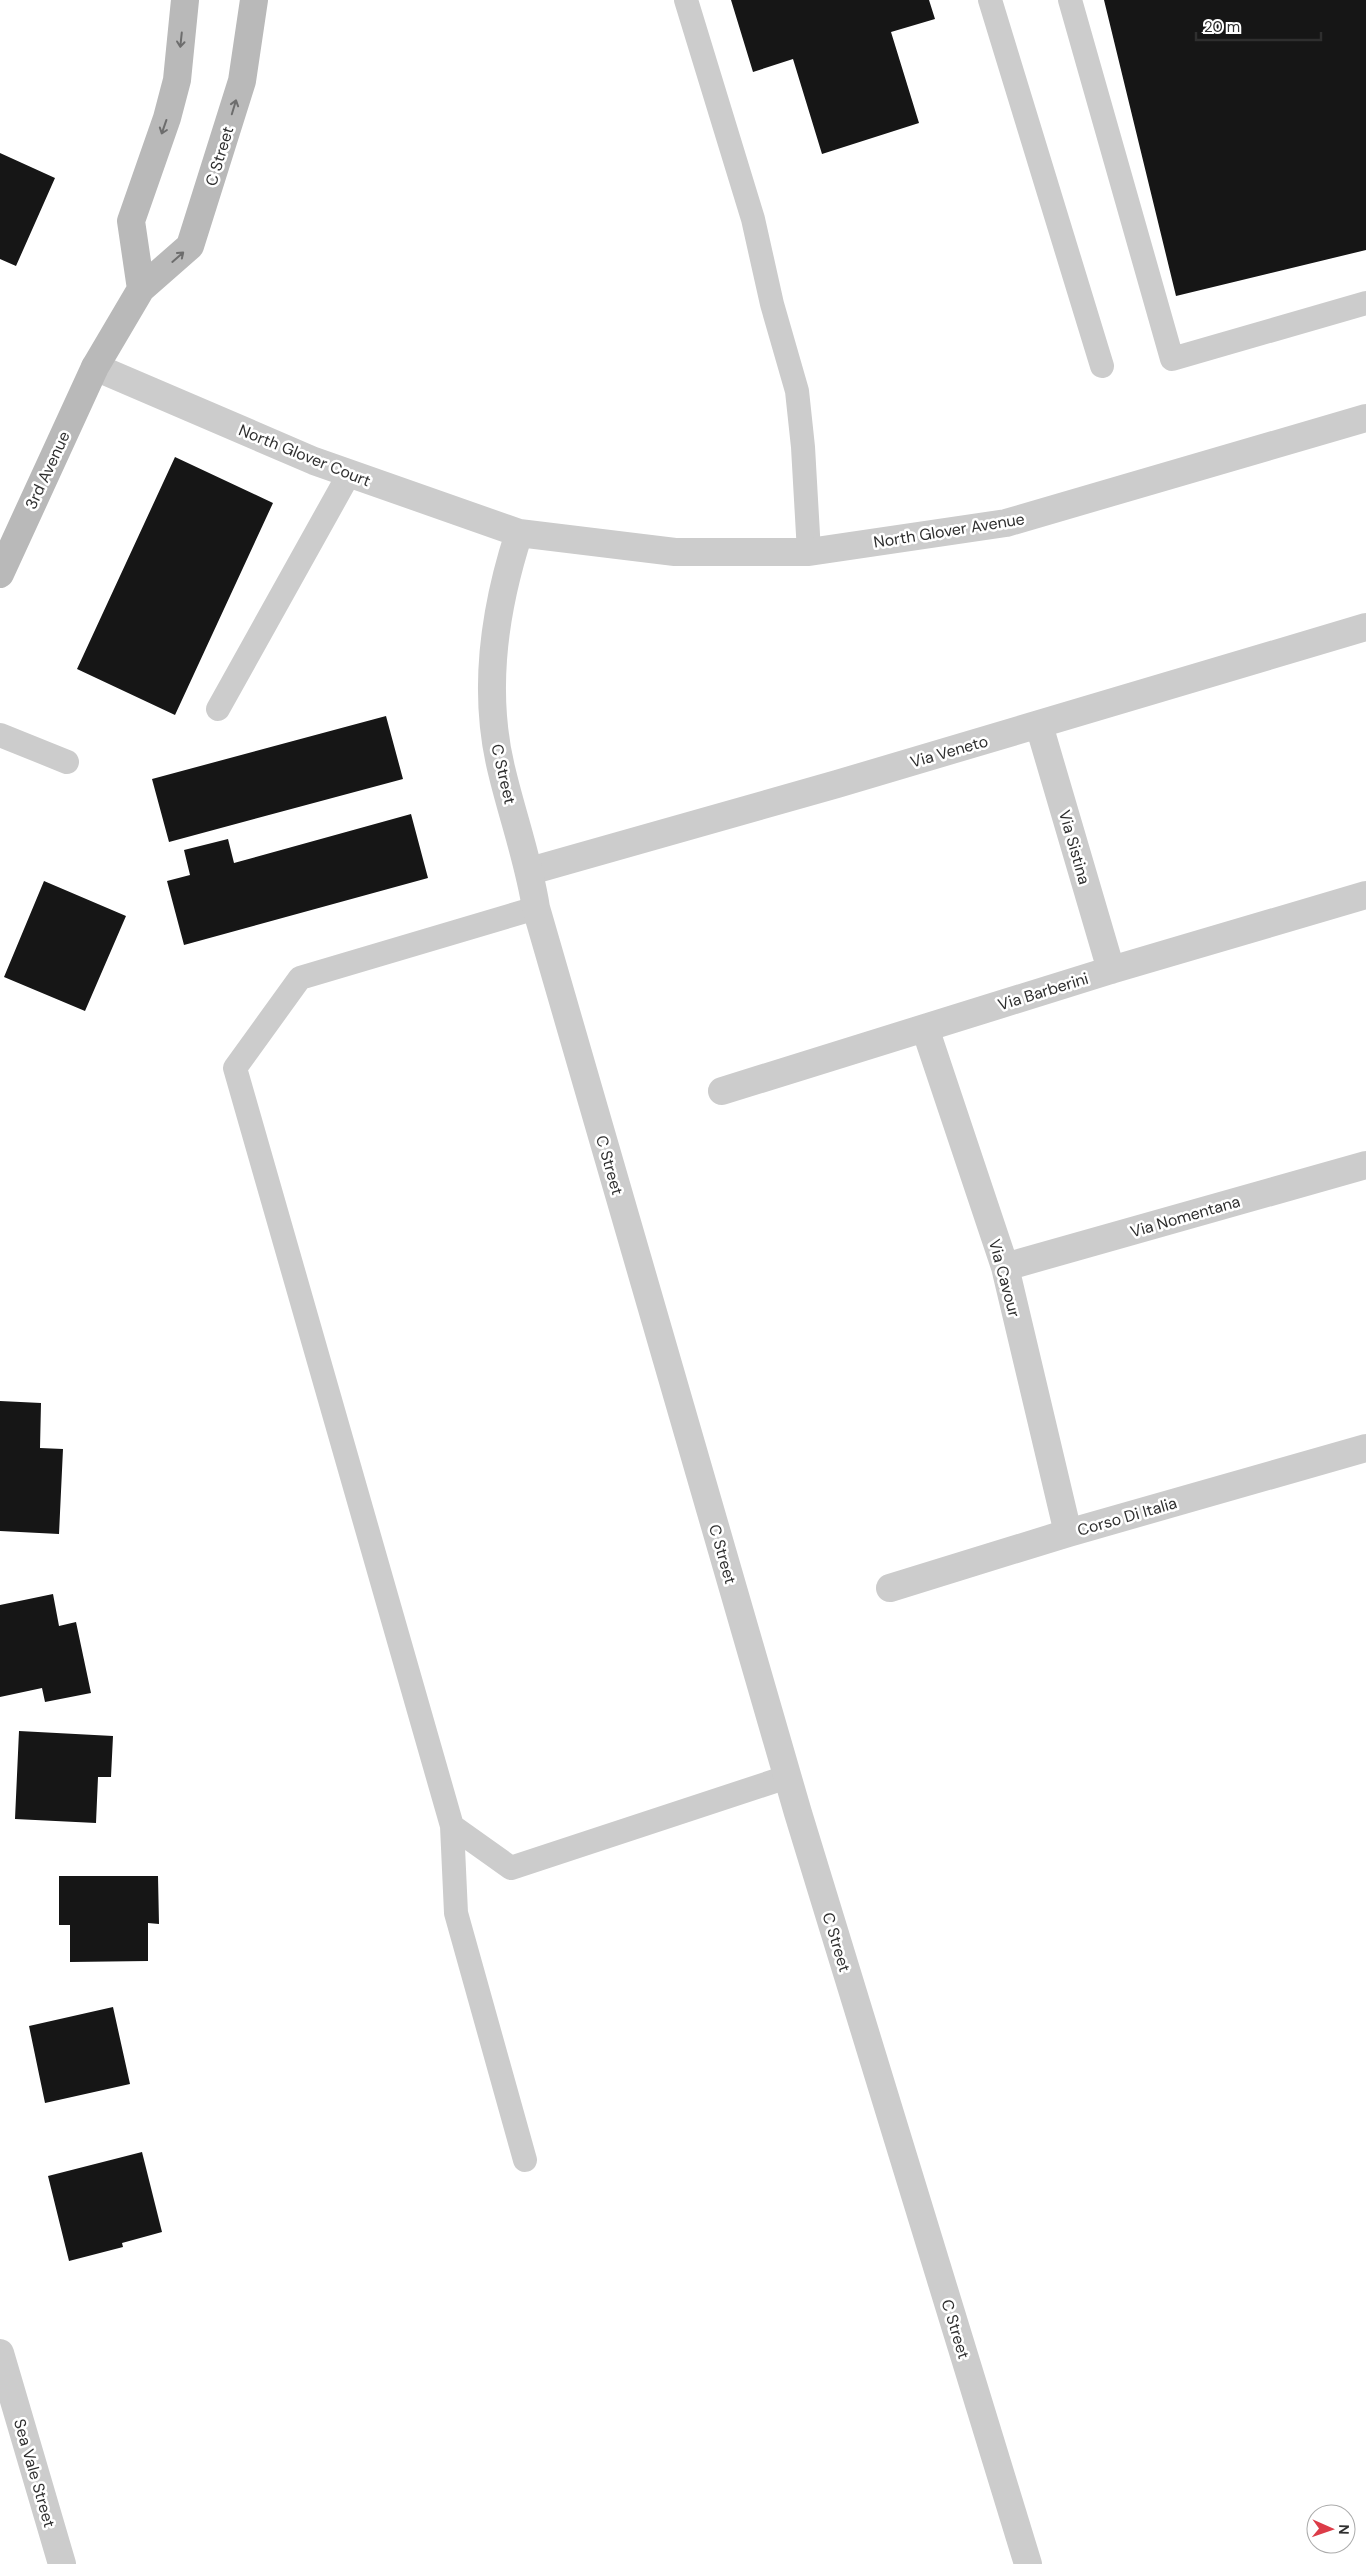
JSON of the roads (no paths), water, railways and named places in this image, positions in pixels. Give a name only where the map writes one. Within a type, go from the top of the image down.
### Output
[{"type":"main road","points":[[141,289],[131,221],[167,118],[177,80],[185,0]]},
{"type":"main road","name":"C Street","points":[[95,367],[141,289],[190,246],[242,82],[254,0]]},
{"type":"main road","name":"3rd Avenue","points":[[0,574],[95,367]]},
{"type":"street","name":"North Glover Court","points":[[95,367],[349,474],[519,533]]},
{"type":"street","name":"North Glover Avenue","points":[[519,533],[675,552],[808,552],[1006,524],[1366,418]]},
{"type":"street","name":"C Street","points":[[519,533],[507,570],[498,609],[492,690],[494,730],[501,771],[530,871],[536,908],[787,1777],[1028,2564]]},
{"type":"street","name":"Via Veneto","points":[[530,871],[1039,725],[1366,627]]},
{"type":"street","name":"Via Sistina","points":[[1039,725],[1111,970]]},
{"type":"street","name":"Via Barberini","points":[[722,1091],[1111,970],[1366,895]]},
{"type":"street","name":"Via Cavour","points":[[925,1028],[1004,1267],[1068,1533]]},
{"type":"street","name":"Via Nomentana","points":[[1004,1267],[1366,1165]]},
{"type":"street","name":"Corso Di Italia","points":[[890,1588],[1068,1533],[1366,1448]]},
{"type":"street","name":"Sea Vale Street","points":[[0,2353],[62,2564]]},
{"type":"lane","points":[[686,0],[753,219],[772,304],[797,391],[803,447],[808,552]]},
{"type":"lane","points":[[990,0],[1102,366]]},
{"type":"lane","points":[[1070,0],[1172,359],[1366,303]]},
{"type":"lane","points":[[218,708],[349,474]]},
{"type":"lane","points":[[0,735],[67,762]]},
{"type":"lane","points":[[524,2160],[456,1913],[452,1826],[235,1068],[300,978],[536,908]]},
{"type":"lane","points":[[452,1826],[511,1868],[787,1777]]}]
